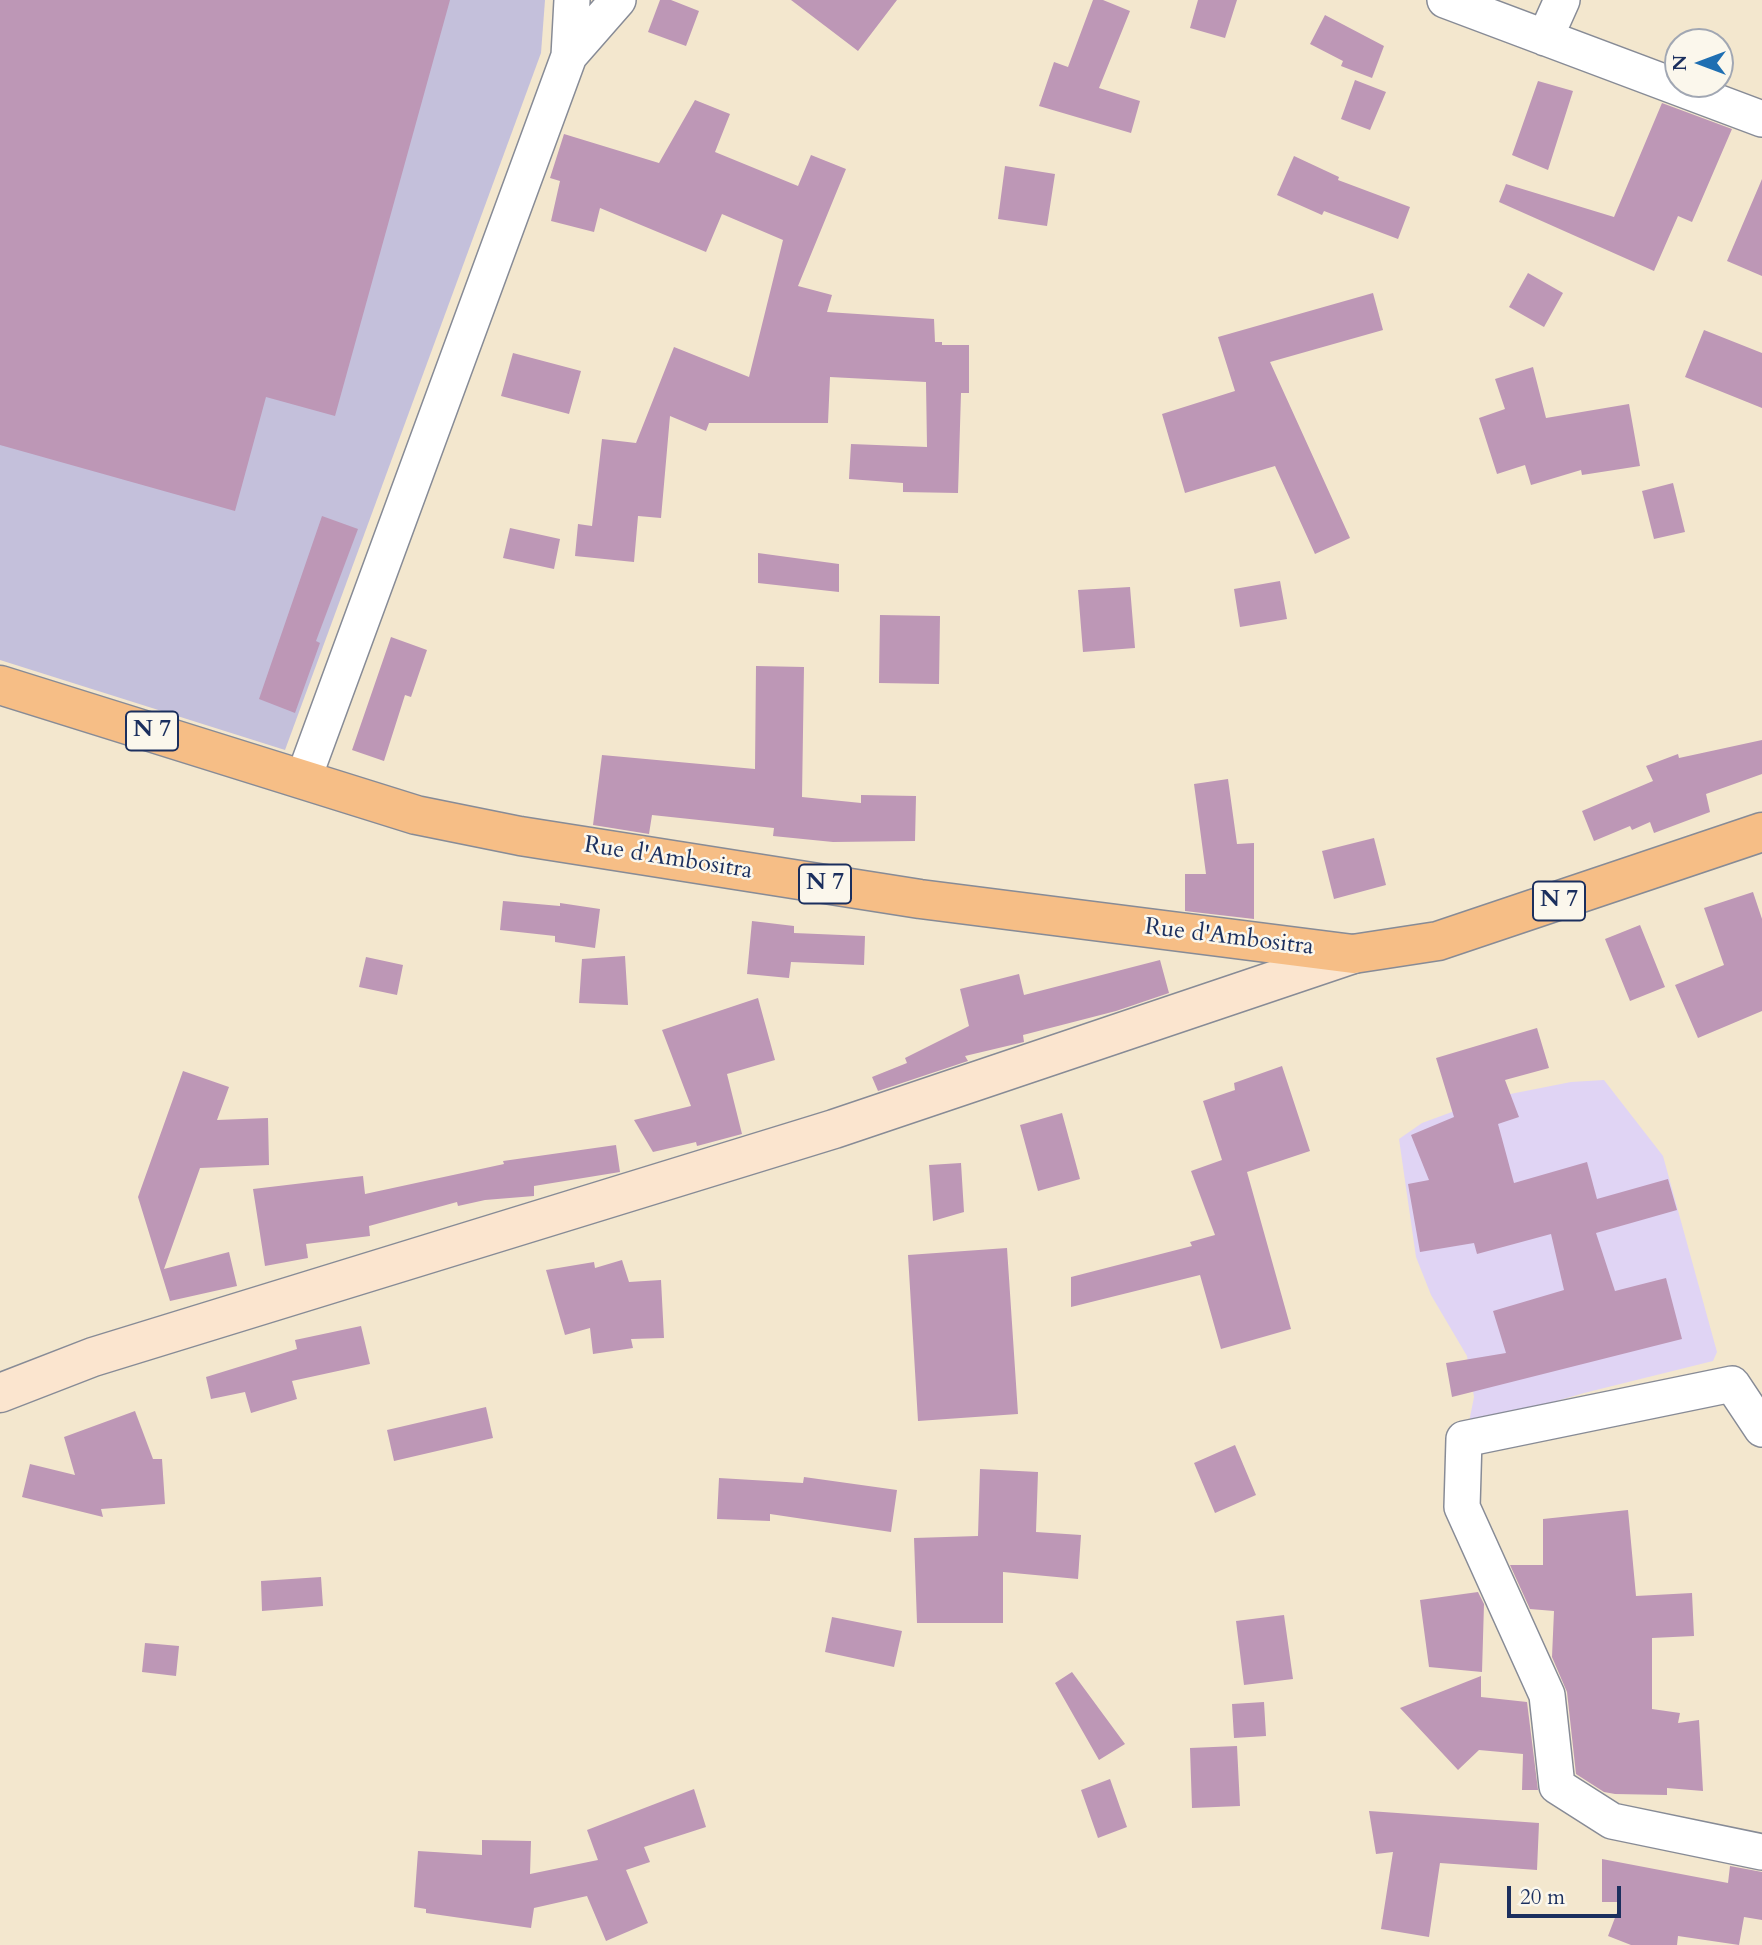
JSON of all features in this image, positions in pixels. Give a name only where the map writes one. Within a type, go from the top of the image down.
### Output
[{"type":"main road","name":"Rue d'Ambositra","points":[[0,685],[416,815],[520,836],[920,899],[1353,954]]},
{"type":"main road","name":"N 7","points":[[1353,954],[1438,941],[1762,832]]},
{"type":"main road","points":[[0,1393],[93,1357],[834,1129],[1353,954]]},
{"type":"street","points":[[304,778],[569,55],[572,0]]},
{"type":"street","points":[[569,55],[618,0]]},
{"type":"street","points":[[1445,0],[1762,119]]},
{"type":"street","points":[[1545,38],[1562,0]]},
{"type":"street","points":[[0,1379],[93,1357]]},
{"type":"street","points":[[1762,1429],[1732,1384],[1464,1439],[1462,1507],[1547,1695],[1557,1786],[1612,1821],[1762,1852]]},
{"type":"shaded area","points":[[0,0],[545,0],[541,53],[285,750],[0,660]]},
{"type":"shaded area","points":[[1604,1080],[1663,1156],[1717,1352],[1713,1361],[1584,1393],[1468,1427],[1474,1397],[1467,1356],[1431,1295],[1416,1257],[1399,1139],[1422,1123],[1490,1098],[1571,1082]]},
{"type":"building","points":[[0,0],[450,0],[335,416],[266,397],[235,511],[0,445]]},
{"type":"building","points":[[660,0],[671,0],[699,11],[686,46],[648,32]]},
{"type":"building","points":[[791,0],[897,0],[858,51]]},
{"type":"building","points":[[1093,0],[1103,0],[1130,11],[1099,88],[1140,101],[1131,133],[1039,106],[1054,62],[1068,67]]},
{"type":"building","points":[[1198,0],[1237,0],[1225,38],[1190,28]]},
{"type":"building","points":[[1325,15],[1384,46],[1372,78],[1341,66],[1343,61],[1310,44]]},
{"type":"building","points":[[1355,80],[1386,92],[1370,130],[1341,119]]},
{"type":"building","points":[[1538,81],[1573,91],[1548,170],[1512,155]]},
{"type":"building","points":[[695,100],[730,114],[715,152],[798,186],[811,155],[846,169],[798,286],[832,295],[827,312],[934,319],[935,342],[942,342],[942,345],[969,345],[969,393],[961,393],[958,493],[903,492],[903,483],[849,479],[851,444],[927,447],[926,382],[830,377],[828,423],[709,423],[706,431],[670,416],[661,518],[638,516],[634,562],[575,556],[578,524],[592,526],[602,439],[636,443],[674,347],[749,377],[783,240],[722,214],[706,252],[600,208],[594,232],[551,221],[560,181],[550,178],[564,134],[659,163]]},
{"type":"building","points":[[1662,103],[1732,129],[1692,222],[1678,216],[1654,271],[1499,202],[1506,184],[1614,217]]},
{"type":"building","points":[[1294,156],[1339,177],[1338,180],[1410,207],[1398,239],[1324,211],[1322,215],[1277,195]]},
{"type":"building","points":[[1005,166],[1055,174],[1047,226],[998,219]]},
{"type":"building","points":[[1762,179],[1762,276],[1727,261]]},
{"type":"building","points":[[1528,273],[1563,293],[1544,327],[1509,307]]},
{"type":"building","points":[[1373,293],[1383,330],[1270,362],[1350,538],[1315,554],[1275,466],[1185,493],[1162,414],[1235,391],[1218,337]]},
{"type":"building","points":[[1704,330],[1762,353],[1762,408],[1685,377]]},
{"type":"building","points":[[513,353],[581,371],[569,414],[501,396]]},
{"type":"building","points":[[1533,367],[1546,418],[1629,404],[1640,466],[1582,475],[1581,470],[1531,485],[1525,465],[1497,474],[1479,418],[1505,409],[1495,379]]},
{"type":"building","points":[[1673,483],[1685,532],[1654,539],[1642,491]]},
{"type":"building","points":[[322,516],[358,529],[316,641],[320,643],[295,713],[259,699]]},
{"type":"building","points":[[510,528],[560,539],[554,569],[503,558]]},
{"type":"building","points":[[758,553],[839,564],[839,592],[758,583]]},
{"type":"building","points":[[1280,581],[1287,619],[1240,627],[1234,589]]},
{"type":"building","points":[[1130,587],[1135,648],[1083,652],[1078,590]]},
{"type":"building","points":[[880,615],[940,616],[939,684],[879,683]]},
{"type":"building","points":[[391,637],[427,650],[411,697],[405,695],[384,761],[352,750]]},
{"type":"building","points":[[756,666],[804,667],[802,797],[861,803],[861,795],[916,796],[915,841],[833,842],[773,836],[774,828],[652,815],[649,834],[593,825],[602,755],[755,769]]},
{"type":"building","points":[[1762,740],[1762,774],[1706,794],[1710,812],[1654,833],[1650,822],[1632,830],[1630,826],[1594,841],[1582,811],[1653,781],[1646,766],[1678,754],[1679,758]]},
{"type":"building","points":[[1228,779],[1237,844],[1254,843],[1254,919],[1185,911],[1185,874],[1206,874],[1194,784]]},
{"type":"building","points":[[1374,838],[1386,885],[1334,899],[1322,851]]},
{"type":"building","points":[[1753,892],[1762,919],[1762,1011],[1698,1038],[1675,985],[1724,965],[1704,908]]},
{"type":"building","points":[[503,901],[560,906],[560,903],[600,909],[595,948],[555,942],[555,936],[500,930]]},
{"type":"building","points":[[752,921],[794,926],[794,933],[865,936],[864,965],[791,962],[789,978],[747,974]]},
{"type":"building","points":[[1640,925],[1665,987],[1630,1001],[1605,939]]},
{"type":"building","points":[[625,956],[628,1005],[579,1003],[582,959]]},
{"type":"building","points":[[366,957],[403,965],[397,995],[359,987]]},
{"type":"building","points":[[1160,960],[1169,993],[1116,1011],[1023,1035],[1024,1042],[965,1056],[968,1061],[878,1091],[872,1077],[907,1063],[905,1058],[969,1026],[960,989],[1019,974],[1024,995]]},
{"type":"building","points":[[758,998],[775,1060],[727,1074],[742,1134],[697,1146],[696,1142],[653,1152],[634,1120],[691,1106],[662,1030]]},
{"type":"building","points":[[1537,1028],[1549,1068],[1505,1080],[1519,1117],[1498,1124],[1514,1183],[1587,1162],[1597,1199],[1668,1179],[1677,1210],[1596,1233],[1615,1291],[1666,1278],[1682,1339],[1452,1397],[1446,1363],[1506,1353],[1493,1311],[1564,1290],[1551,1234],[1477,1254],[1474,1243],[1420,1252],[1408,1184],[1429,1180],[1411,1135],[1454,1117],[1436,1058]]},
{"type":"building","points":[[1282,1066],[1310,1151],[1247,1172],[1291,1329],[1221,1349],[1200,1275],[1071,1307],[1071,1277],[1192,1246],[1190,1242],[1215,1235],[1191,1171],[1222,1160],[1203,1101],[1235,1090],[1234,1083]]},
{"type":"building","points":[[183,1071],[229,1087],[217,1120],[268,1118],[269,1165],[200,1168],[164,1269],[229,1252],[237,1286],[170,1301],[138,1197]]},
{"type":"building","points":[[1062,1113],[1080,1179],[1038,1191],[1020,1125]]},
{"type":"building","points":[[616,1145],[620,1172],[534,1186],[534,1196],[485,1200],[458,1206],[457,1202],[369,1226],[370,1236],[306,1244],[308,1258],[265,1266],[253,1189],[363,1176],[365,1194],[504,1164],[503,1161]]},
{"type":"building","points":[[961,1163],[964,1212],[933,1221],[929,1165]]},
{"type":"building","points":[[1007,1248],[1018,1414],[918,1421],[908,1255]]},
{"type":"building","points":[[622,1260],[629,1282],[661,1280],[664,1338],[631,1339],[633,1348],[593,1354],[590,1328],[565,1335],[546,1270],[594,1262],[595,1268]]},
{"type":"building","points":[[361,1326],[370,1364],[292,1381],[297,1399],[251,1413],[245,1392],[211,1399],[206,1377],[297,1349],[295,1340]]},
{"type":"building","points":[[486,1407],[493,1438],[394,1461],[387,1430]]},
{"type":"building","points":[[135,1411],[153,1459],[162,1459],[165,1504],[101,1509],[103,1517],[22,1497],[30,1464],[75,1475],[64,1437]]},
{"type":"building","points":[[1235,1445],[1256,1495],[1215,1513],[1194,1463]]},
{"type":"building","points":[[980,1469],[1038,1472],[1036,1532],[1081,1535],[1078,1579],[1003,1572],[1003,1623],[917,1623],[914,1538],[978,1536]]},
{"type":"building","points":[[804,1477],[897,1490],[891,1532],[770,1514],[770,1521],[717,1519],[719,1478],[803,1483]]},
{"type":"building","points":[[1628,1510],[1636,1596],[1692,1593],[1694,1636],[1652,1638],[1652,1709],[1680,1713],[1678,1723],[1699,1720],[1703,1791],[1667,1788],[1667,1795],[1615,1794],[1604,1792],[1576,1774],[1567,1692],[1552,1657],[1554,1611],[1530,1609],[1510,1565],[1543,1565],[1543,1519]]},
{"type":"building","points":[[321,1577],[323,1606],[262,1611],[261,1581]]},
{"type":"building","points":[[1478,1592],[1484,1604],[1482,1672],[1429,1667],[1420,1600]]},
{"type":"building","points":[[1284,1615],[1293,1679],[1244,1685],[1236,1621]]},
{"type":"building","points":[[832,1617],[902,1631],[894,1667],[825,1652]]},
{"type":"building","points":[[145,1643],[179,1646],[176,1676],[142,1672]]},
{"type":"building","points":[[1072,1672],[1125,1744],[1099,1760],[1055,1683]]},
{"type":"building","points":[[1481,1676],[1481,1697],[1527,1702],[1538,1790],[1522,1790],[1523,1754],[1479,1750],[1458,1770],[1400,1708]]},
{"type":"building","points":[[1264,1702],[1266,1736],[1234,1738],[1232,1704]]},
{"type":"building","points":[[1237,1746],[1240,1806],[1192,1808],[1190,1748]]},
{"type":"building","points":[[1110,1779],[1127,1827],[1098,1838],[1081,1790]]},
{"type":"building","points":[[694,1789],[706,1827],[644,1847],[650,1862],[626,1870],[648,1923],[606,1941],[587,1896],[534,1908],[531,1928],[426,1913],[426,1909],[414,1907],[418,1851],[482,1855],[482,1840],[531,1841],[530,1874],[598,1860],[587,1830]]},
{"type":"building","points":[[1369,1811],[1539,1823],[1537,1870],[1440,1863],[1429,1937],[1381,1929],[1393,1852],[1376,1854]]},
{"type":"building","points":[[1602,1859],[1728,1883],[1730,1866],[1762,1872],[1762,1920],[1744,1917],[1739,1945],[1678,1936],[1677,1945],[1631,1945],[1608,1936],[1621,1902],[1602,1902]]}]
